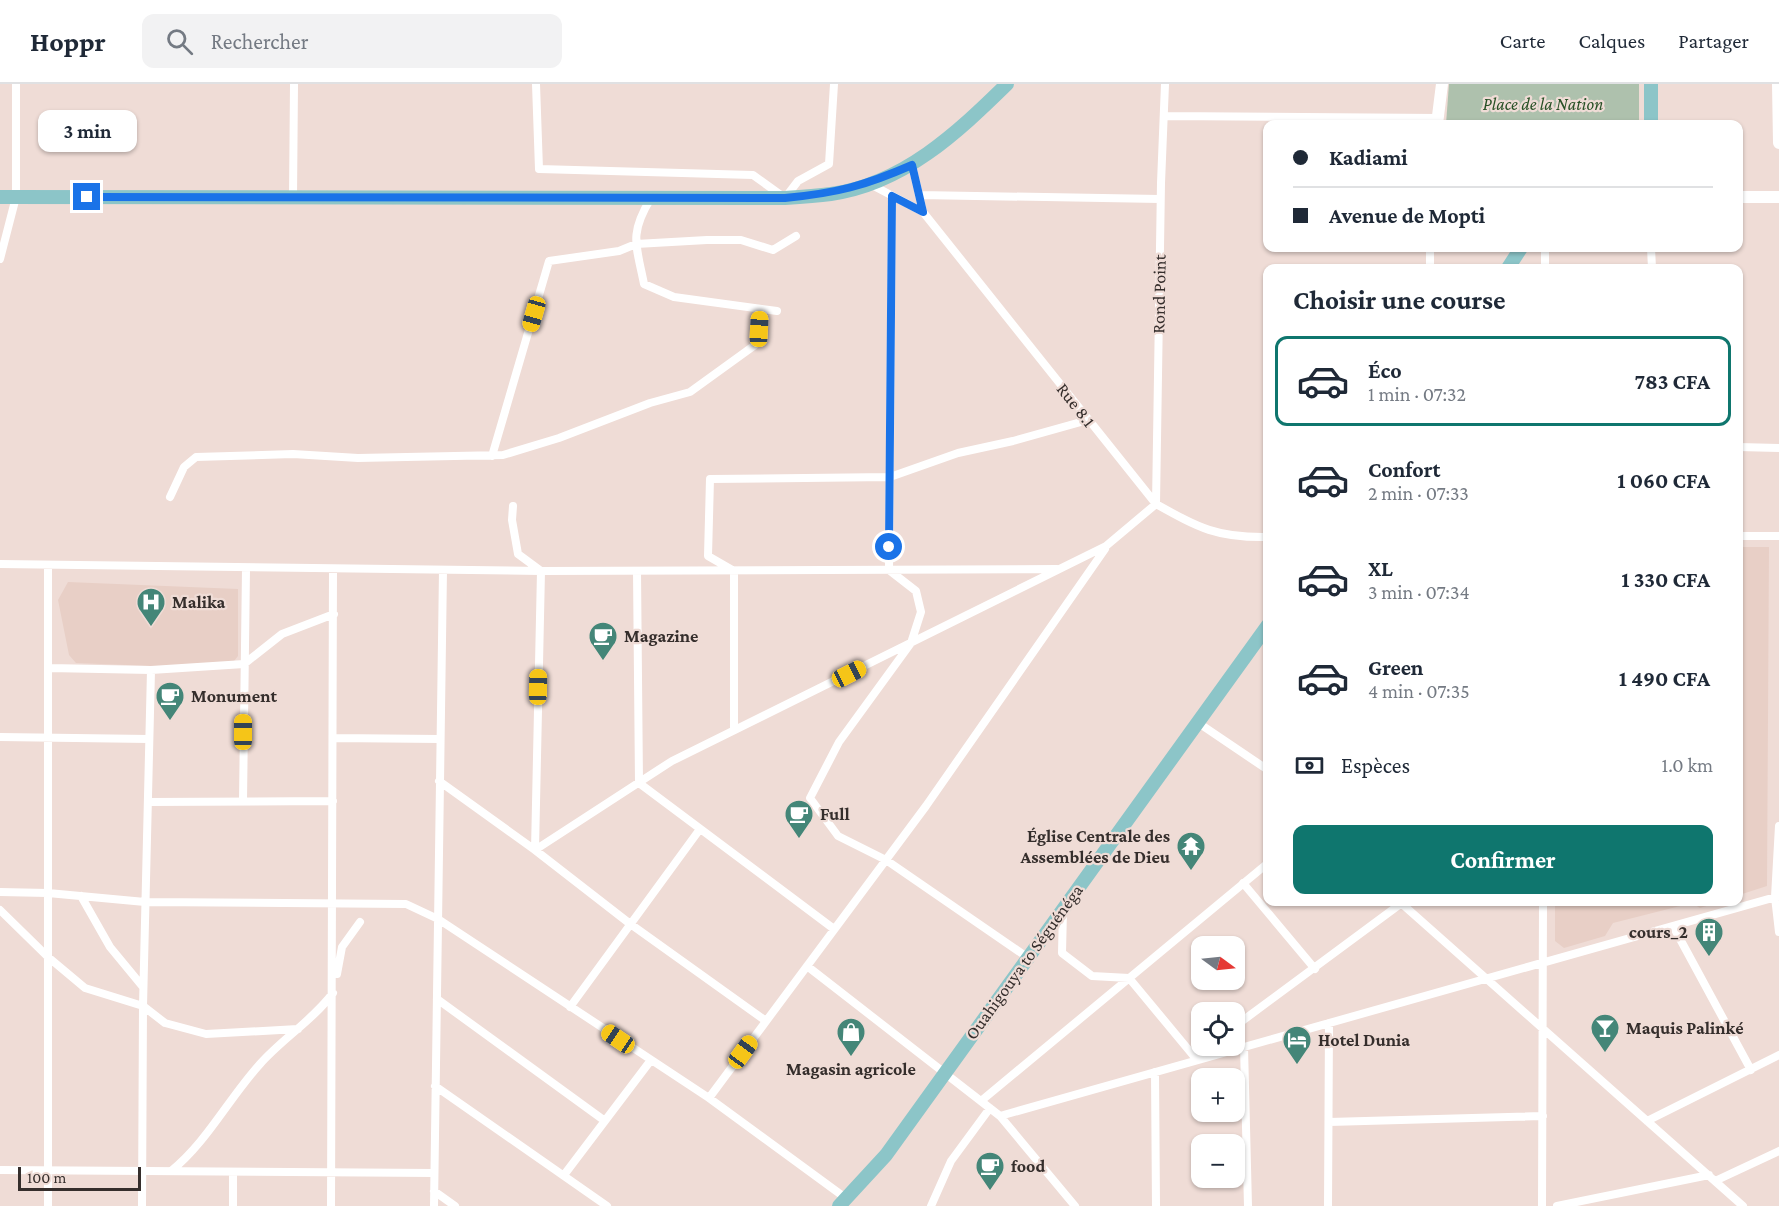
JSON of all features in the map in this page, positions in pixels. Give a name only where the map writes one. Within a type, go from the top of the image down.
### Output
[{"type":"main road","points":[[0,197],[785,198],[832,194],[870,184],[912,165],[964,126],[1007,84]]},
{"type":"main road","points":[[1438,120],[1442,84]]},
{"type":"main road","points":[[1651,84],[1651,120]]},
{"type":"main road","points":[[1778,84],[1779,143]]},
{"type":"main road","points":[[1743,197],[1779,197]]},
{"type":"main road","name":"Ouahigouya to Séguénéga","points":[[843,1202],[886,1155],[1263,632]]},
{"type":"street","points":[[0,259],[16,197],[16,84]]},
{"type":"street","points":[[293,197],[294,84]]},
{"type":"street","points":[[536,84],[539,169],[753,175],[785,198],[798,182],[829,164],[834,84]]},
{"type":"street","name":"Rond Point","points":[[1156,504],[1160,199],[1165,84]]},
{"type":"street","points":[[1164,116],[1383,120]]},
{"type":"street","name":"Rue 8.1","points":[[912,165],[923,212]]},
{"type":"street","name":"Rue 8.1","points":[[870,184],[923,212],[1156,504],[1206,529],[1234,537],[1263,537]]},
{"type":"street","points":[[919,195],[1160,199]]},
{"type":"street","points":[[889,570],[892,196]]},
{"type":"street","points":[[651,198],[638,219],[636,243],[644,284],[674,297],[777,311]]},
{"type":"street","points":[[492,456],[549,261],[618,251],[636,243],[741,240],[773,250],[796,236]]},
{"type":"street","points":[[170,498],[184,467],[196,458],[293,454],[358,459],[492,456],[559,438],[650,403],[690,392],[755,345],[760,309]]},
{"type":"street","points":[[734,571],[708,556],[710,479],[890,477],[958,453],[1013,441],[1088,420]]},
{"type":"street","points":[[1743,447],[1779,448]]},
{"type":"street","points":[[709,1098],[886,860],[1107,546],[1156,504]]},
{"type":"street","points":[[513,506],[512,520],[518,554],[541,571]]},
{"type":"street","points":[[1743,536],[1779,536]]},
{"type":"street","points":[[535,850],[672,761],[1107,546]]},
{"type":"street","points":[[0,564],[246,569],[541,571],[1060,569]]},
{"type":"street","points":[[48,566],[48,1206]]},
{"type":"street","points":[[243,801],[246,569]]},
{"type":"street","points":[[332,1206],[333,570]]},
{"type":"street","points":[[434,1206],[443,570]]},
{"type":"street","points":[[889,570],[916,591],[921,612],[911,643],[839,742],[810,798],[838,836],[886,860],[1027,957]]},
{"type":"street","points":[[535,850],[541,571]]},
{"type":"street","points":[[637,571],[639,783]]},
{"type":"street","points":[[734,571],[734,730]]},
{"type":"street","points":[[49,668],[151,670],[244,664],[282,634],[334,614]]},
{"type":"street","points":[[142,1206],[143,987],[151,670]]},
{"type":"street","points":[[1197,722],[1263,767]]},
{"type":"street","points":[[0,737],[149,739]]},
{"type":"street","points":[[333,738],[440,739]]},
{"type":"street","points":[[439,781],[535,850],[629,923],[766,1021]]},
{"type":"street","points":[[639,783],[834,929]]},
{"type":"street","points":[[148,802],[333,801]]},
{"type":"street","points":[[1779,826],[1777,897],[1779,933]]},
{"type":"street","points":[[570,1007],[629,923],[700,829]]},
{"type":"street","points":[[981,1101],[1263,867]]},
{"type":"street","points":[[1243,884],[1315,969]]},
{"type":"street","points":[[0,892],[48,893],[145,902],[406,904],[438,919],[709,1098],[843,1202]]},
{"type":"street","points":[[81,896],[110,947],[143,987]]},
{"type":"street","points":[[1245,1047],[1777,897]]},
{"type":"street","points":[[1245,1019],[1397,906]]},
{"type":"street","points":[[1406,906],[1743,1206]]},
{"type":"street","points":[[1542,1206],[1543,906]]},
{"type":"street","points":[[1063,908],[1062,953],[1092,976],[1129,978],[1201,1058]]},
{"type":"street","points":[[0,910],[48,957],[85,988],[143,1006],[165,1023],[206,1034],[298,1029]]},
{"type":"street","points":[[170,1171],[188,1157],[261,1063],[333,994],[342,946],[360,922]]},
{"type":"street","points":[[1673,926],[1751,1070]]},
{"type":"street","points":[[807,966],[1000,1116],[1075,1206]]},
{"type":"street","points":[[436,999],[605,1120]]},
{"type":"street","points":[[1328,1206],[1329,1023]]},
{"type":"street","points":[[1647,1120],[1779,1055]]},
{"type":"street","points":[[1000,1116],[1209,1056]]},
{"type":"street","points":[[1244,1056],[1248,1206]]},
{"type":"street","points":[[564,1175],[651,1060]]},
{"type":"street","points":[[1155,1072],[1156,1206]]},
{"type":"street","points":[[435,1086],[607,1206]]},
{"type":"street","points":[[931,1206],[951,1161],[990,1108]]},
{"type":"street","points":[[1329,1122],[1543,1116]]},
{"type":"street","points":[[1557,1206],[1712,1178],[1779,1151]]},
{"type":"street","points":[[0,1170],[434,1173]]},
{"type":"street","points":[[233,1172],[233,1206]]},
{"type":"street","points":[[434,1191],[455,1206]]},
{"type":"shaded area","points":[[1743,547],[1769,547],[1767,886],[1743,894]]},
{"type":"shaded area","name":"Malika","points":[[68,582],[238,589],[238,656],[228,669],[76,663],[69,655],[58,600]]},
{"type":"shaded area","points":[[1555,906],[1680,906],[1613,923],[1605,936],[1564,948],[1555,941]]},
{"type":"green space","name":"Place de la Nation","points":[[1449,84],[1639,84],[1639,120],[1446,120]]},
{"type":"place","name":"Malika","points":[[151,628]]},
{"type":"place","name":"Magazine","points":[[603,662]]},
{"type":"place","name":"Monument","points":[[170,722]]},
{"type":"place","name":"Full","points":[[799,840]]},
{"type":"place","name":"Église Centrale des Assemblées de Dieu","points":[[1191,872]]},
{"type":"place","name":"cours_2","points":[[1709,958]]},
{"type":"place","name":"Maquis Palinké","points":[[1605,1054]]},
{"type":"place","name":"Magasin agricole","points":[[851,1058]]},
{"type":"place","name":"Hotel Dunia","points":[[1297,1066]]},
{"type":"place","name":"food","points":[[990,1192]]},
{"type":"route","points":[[87,197],[785,198],[832,194],[870,184],[912,165],[923,212],[892,196],[889,547]]}]
